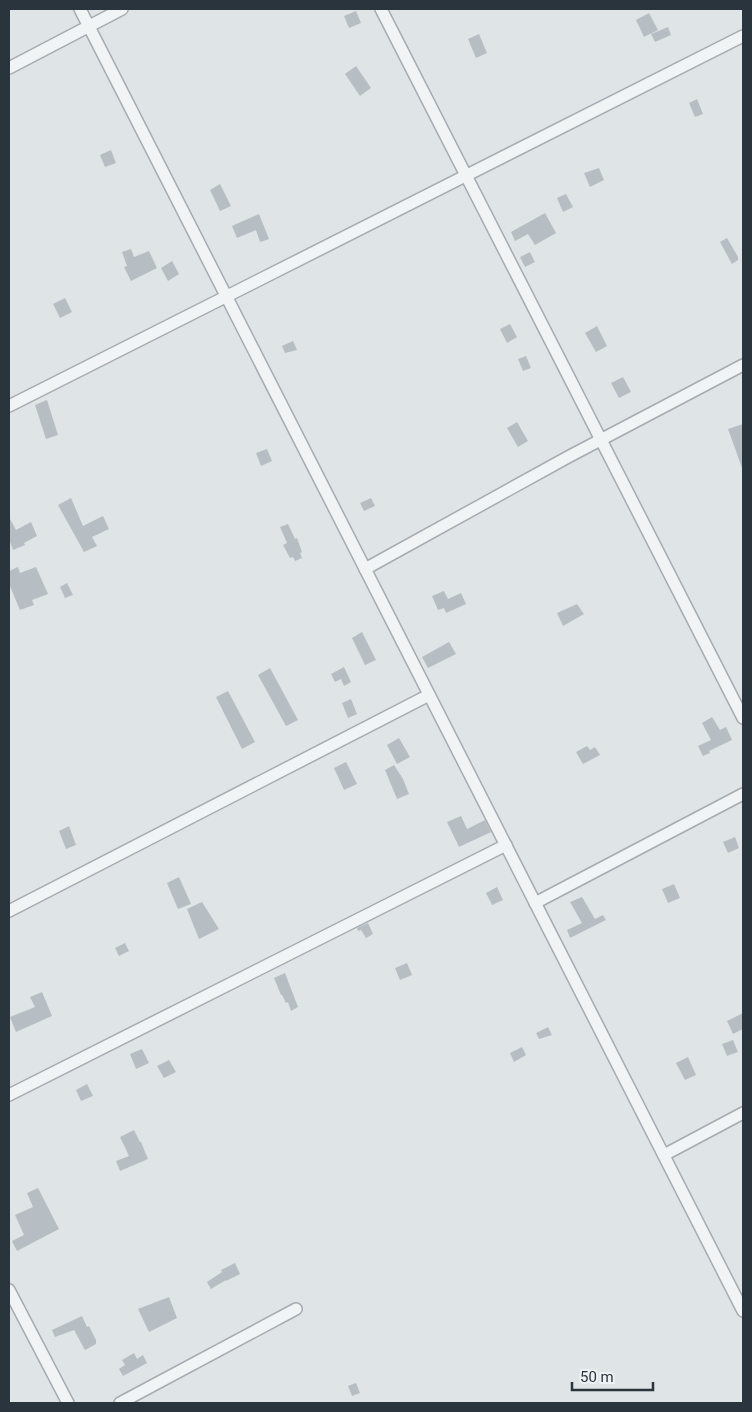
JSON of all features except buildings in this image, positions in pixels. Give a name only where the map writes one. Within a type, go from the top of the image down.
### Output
[{"type":"street","points":[[80,9],[743,1311]]},
{"type":"street","points":[[9,68],[122,9]]},
{"type":"street","points":[[381,9],[743,718]]},
{"type":"street","points":[[9,406],[743,36]]},
{"type":"street","points":[[365,569],[743,365]]},
{"type":"street","points":[[9,911],[429,695]]},
{"type":"street","points":[[535,903],[743,794]]},
{"type":"street","points":[[9,1096],[506,845]]},
{"type":"street","points":[[664,1155],[743,1113]]},
{"type":"street","points":[[9,1290],[68,1403]]},
{"type":"street","points":[[120,1403],[296,1310]]}]
